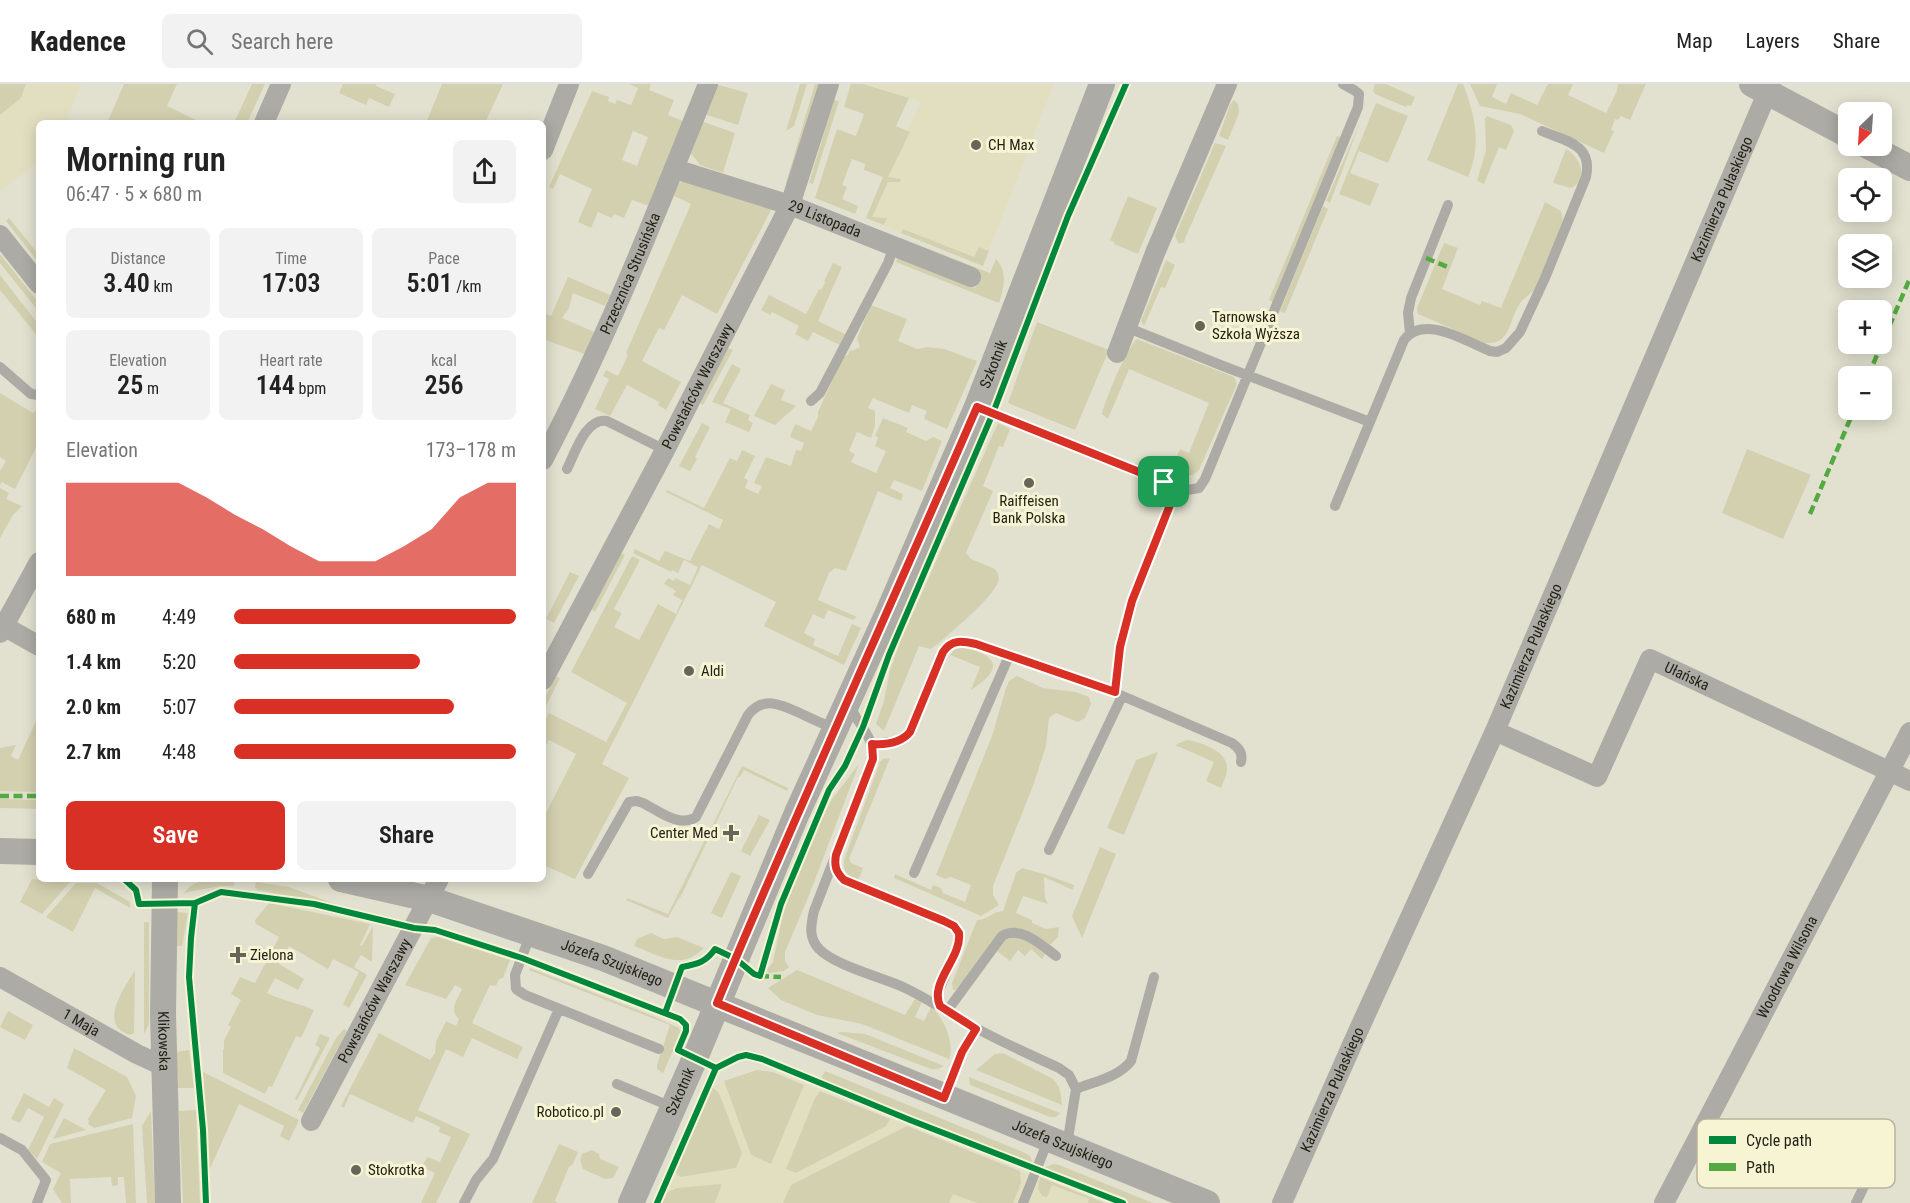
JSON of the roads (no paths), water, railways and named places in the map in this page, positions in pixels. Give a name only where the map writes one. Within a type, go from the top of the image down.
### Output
[{"type":"street","points":[[265,120],[281,84]]},
{"type":"street","points":[[546,142],[569,84]]},
{"type":"street","name":"Przecznica Strusińska","points":[[546,454],[598,345],[675,170],[708,84]]},
{"type":"street","name":"Powstańców Warszawy","points":[[546,674],[665,450],[790,205],[829,84]]},
{"type":"street","name":"Szkotnik","points":[[631,1203],[695,1058],[797,813],[977,407],[1102,84]]},
{"type":"street","points":[[1117,353],[1155,253],[1227,84]]},
{"type":"street","points":[[1763,87],[1838,129]]},
{"type":"street","name":"Kazimierza Pułaskiego","points":[[1282,1203],[1495,731],[1763,87]]},
{"type":"street","points":[[1887,156],[1910,168]]},
{"type":"street","name":"29 Listopada","points":[[675,170],[790,205],[971,277]]},
{"type":"street","points":[[0,235],[36,276]]},
{"type":"street","points":[[36,567],[1,628],[36,645]]},
{"type":"street","name":"Ułańska","points":[[1495,731],[1597,777],[1650,659],[1910,782]]},
{"type":"street","name":"Woodrowa Wilsona","points":[[1708,1119],[1910,732]]},
{"type":"street","points":[[0,851],[36,852]]},
{"type":"street","name":"Klikowska","points":[[165,882],[163,1066],[168,1203]]},
{"type":"street","name":"Józefa Szujskiego","points":[[369,882],[434,889],[531,933],[603,958],[717,1003],[944,1098],[1058,1141],[1208,1203]]},
{"type":"street","name":"Powstańców Warszawy","points":[[311,1121],[434,889]]},
{"type":"street","name":"1 Maja","points":[[0,977],[137,1054],[163,1066]]},
{"type":"street","name":"Woodrowa Wilsona","points":[[1664,1203],[1697,1140]]},
{"type":"lane","points":[[977,407],[1187,490],[1194,490],[1203,484],[1358,107],[1359,94],[1343,84]]},
{"type":"lane","points":[[1335,506],[1404,340],[1410,333],[1427,328],[1438,330],[1497,352],[1506,348],[1520,332],[1554,258],[1589,165],[1588,158],[1580,148],[1542,131]]},
{"type":"lane","points":[[1410,333],[1408,313],[1410,298],[1448,205]]},
{"type":"lane","points":[[811,401],[820,393],[888,263],[894,246]]},
{"type":"lane","points":[[1126,327],[1370,422]]},
{"type":"lane","points":[[0,367],[31,394],[36,395]]},
{"type":"lane","points":[[567,469],[586,432],[601,420],[608,421],[665,450]]},
{"type":"lane","points":[[1049,849],[1118,694],[1120,647],[1132,601],[1170,505],[1169,489],[1164,482]]},
{"type":"lane","points":[[872,744],[900,741],[910,732],[943,652],[952,643],[959,641],[976,644],[1118,694],[1232,743],[1240,751],[1242,757],[1240,762]]},
{"type":"lane","points":[[914,873],[1009,656]]},
{"type":"lane","points":[[848,700],[852,711],[870,736],[873,759],[814,910],[812,940],[820,950],[836,960],[903,987],[976,1029],[1059,1068],[1069,1075],[1076,1089],[1058,1141],[1024,1203]]},
{"type":"lane","points":[[588,874],[629,802],[643,803],[682,822],[696,817],[748,715],[759,705],[769,702],[781,704],[835,729]]},
{"type":"lane","points":[[836,855],[836,870],[844,880],[944,921],[954,926],[959,933],[958,944],[938,993],[938,1000],[944,1009]]},
{"type":"lane","points":[[531,933],[516,975],[515,986],[525,995],[659,1049]]},
{"type":"lane","points":[[944,1009],[1002,936],[1007,933],[1026,935],[1056,957]]},
{"type":"lane","points":[[1076,1089],[1118,1072],[1131,1061],[1154,977]]},
{"type":"lane","points":[[922,997],[931,997],[938,993]]},
{"type":"lane","points":[[464,1203],[476,1180],[493,1159],[559,1009]]},
{"type":"lane","points":[[944,1098],[962,1052],[976,1029]]},
{"type":"lane","points":[[617,1084],[672,1107]]},
{"type":"lane","points":[[0,1138],[22,1150],[46,1180],[37,1203]]},
{"type":"lane","points":[[1856,1203],[1863,1188]]},
{"type":"place","name":"CH Max","points":[[976,145]]},
{"type":"place","name":"Tarnowska Szkoła Wyższa","points":[[1200,326]]},
{"type":"place","name":"Raiffeisen Bank Polska","points":[[1029,483]]},
{"type":"place","name":"Aldi","points":[[689,671]]},
{"type":"place","name":"Center Med","points":[[731,833]]},
{"type":"place","name":"Zielona","points":[[238,955]]},
{"type":"place","name":"Robotico.pl","points":[[616,1112]]},
{"type":"place","name":"Stokrotka","points":[[356,1170]]}]
